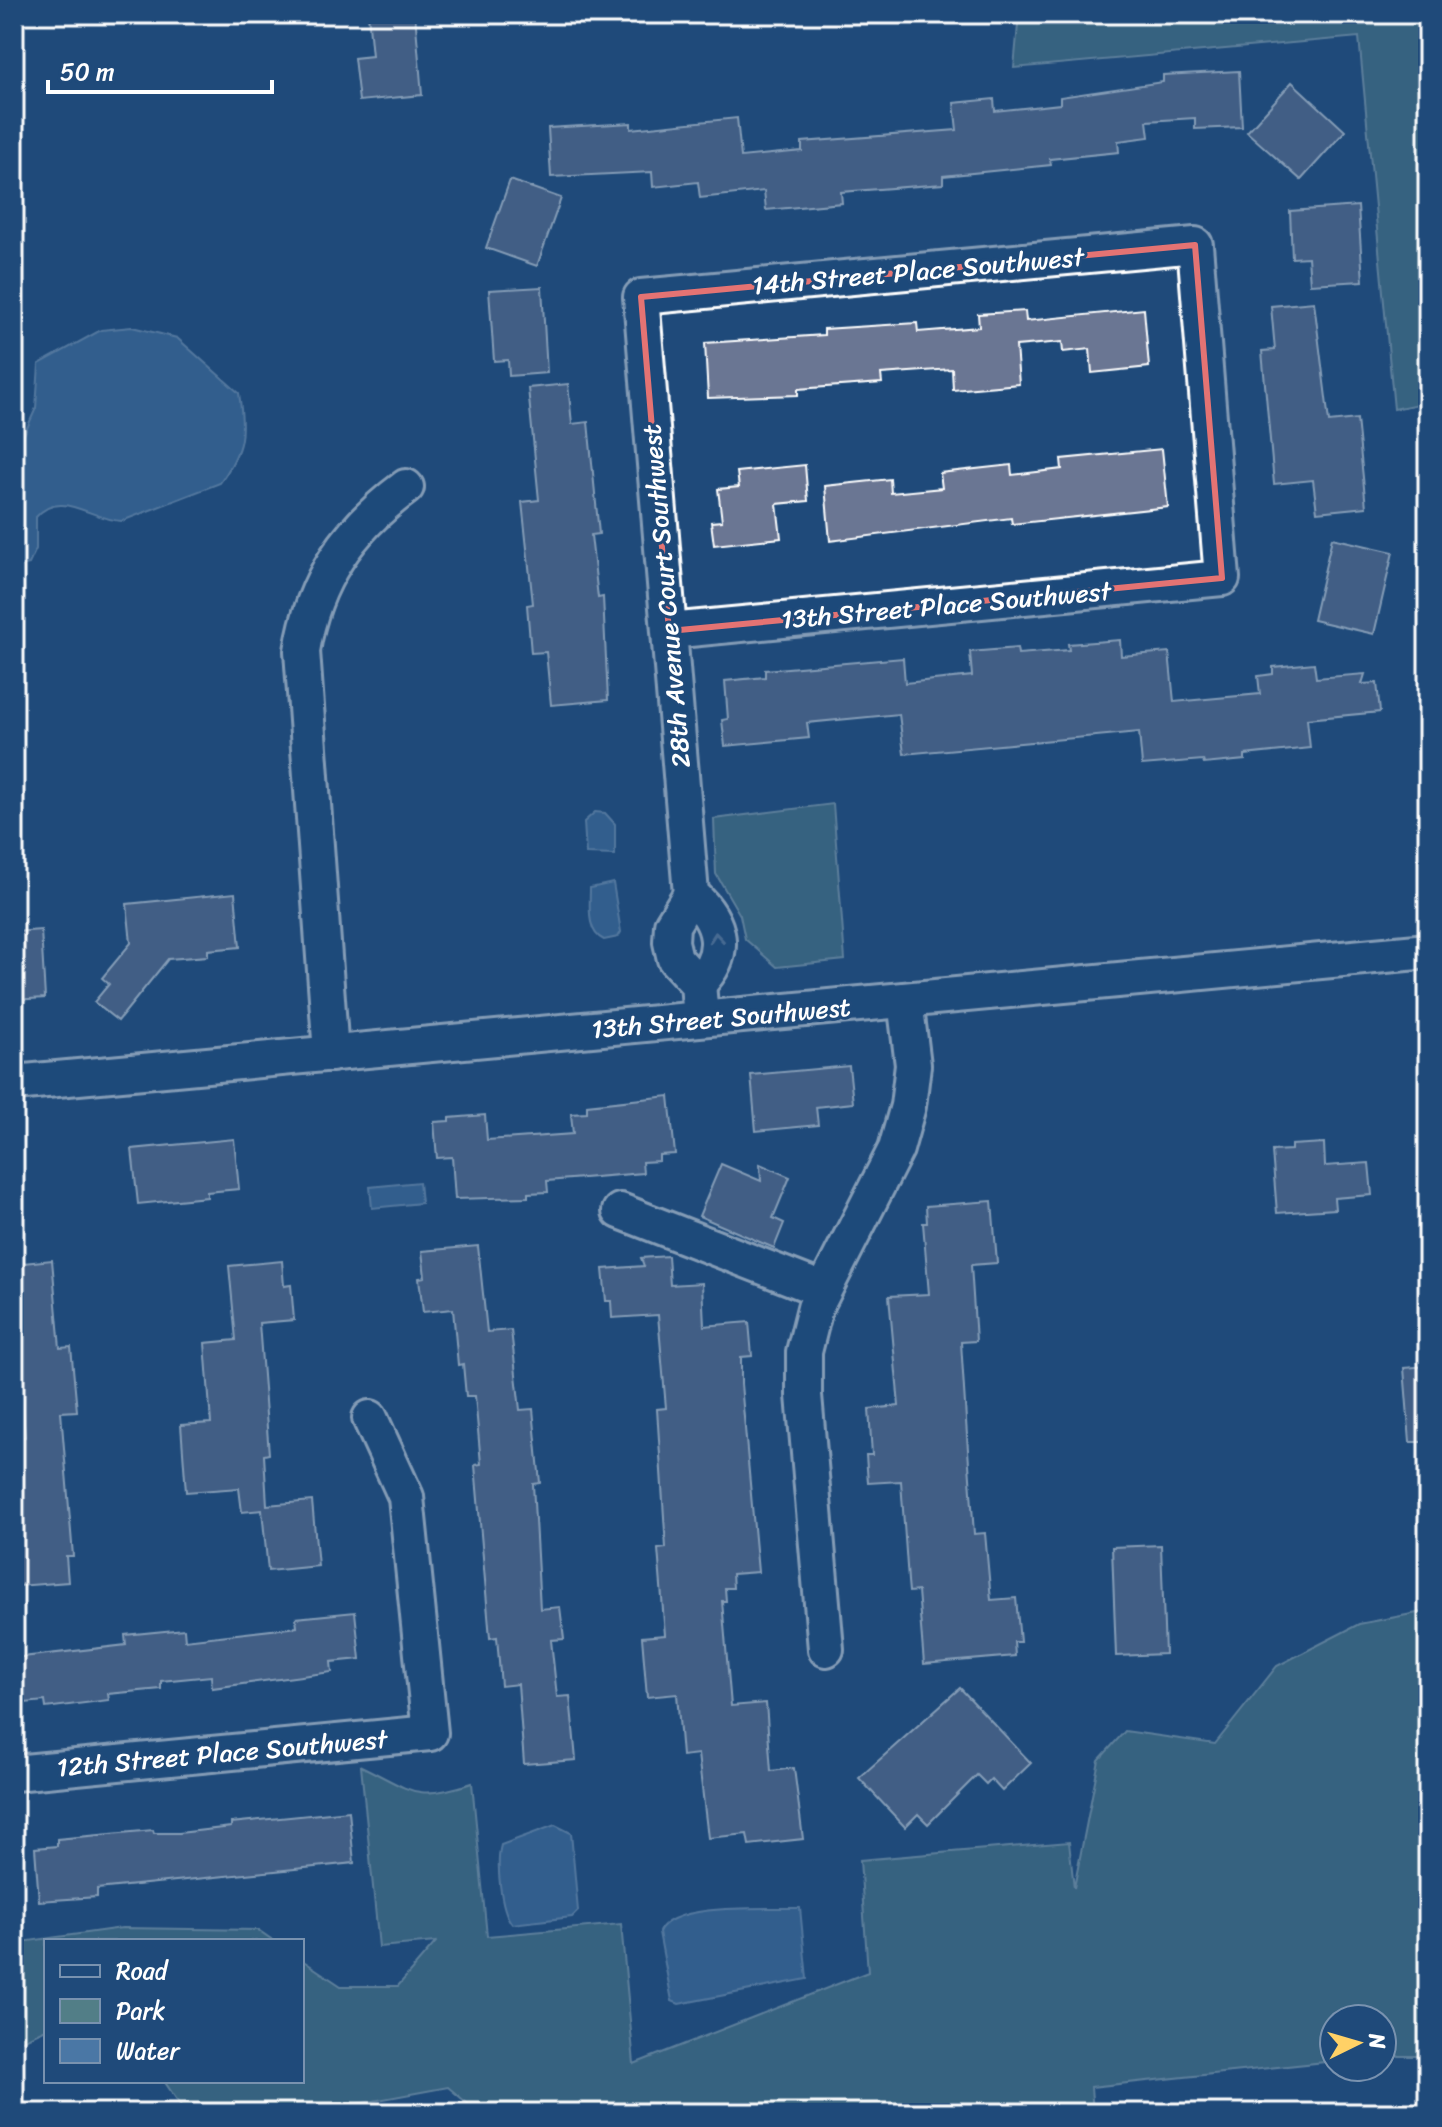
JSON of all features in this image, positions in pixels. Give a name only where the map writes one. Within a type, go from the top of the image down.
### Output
[{"type":"street","name":"14th Street Place Southwest","points":[[641,297],[1195,245],[1222,578]]},
{"type":"street","name":"28th Avenue Court Southwest","points":[[641,297],[691,894]]},
{"type":"street","points":[[331,1054],[302,651],[313,603],[333,562],[364,521],[406,487]]},
{"type":"street","name":"13th Street Place Southwest","points":[[669,631],[1222,578]]},
{"type":"street","points":[[698,984],[713,969],[718,938],[715,922],[691,894],[680,906],[672,925],[671,942],[675,959],[698,984],[701,1020]]},
{"type":"street","name":"13th Street Southwest","points":[[14,1083],[1428,951]]},
{"type":"street","points":[[826,1649],[804,1395],[804,1352],[823,1290],[896,1149],[913,1065],[905,1000]]},
{"type":"street","points":[[620,1211],[823,1290]]},
{"type":"street","name":"12th Street Place Southwest","points":[[14,1773],[430,1733],[406,1497],[370,1418]]},
{"type":"highlighted area","points":[[1195,245],[1222,578],[669,631],[641,297]]},
{"type":"green space","points":[[1019,14],[1428,14],[1428,402],[1394,409],[1359,37],[1014,68]]},
{"type":"green space","points":[[833,804],[845,960],[777,967],[745,939],[740,915],[716,874],[714,819]]},
{"type":"green space","points":[[1428,1611],[1428,2056],[1398,2056],[1398,2003],[1318,2003],[1318,2063],[1091,2087],[1093,2113],[479,2113],[448,2087],[308,2113],[186,2113],[165,2083],[304,2083],[304,1961],[341,1986],[398,1986],[436,1942],[379,1947],[361,1766],[404,1787],[425,1793],[472,1783],[487,1936],[621,1924],[634,2064],[868,1972],[860,1860],[1069,1842],[1074,1888],[1099,1760],[1125,1731],[1215,1744],[1277,1666],[1359,1624]]},
{"type":"green space","points":[[122,1928],[258,1930],[271,1939],[44,1939],[44,2030],[14,2044],[14,1943]]},
{"type":"water","points":[[132,327],[177,338],[239,393],[242,430],[234,460],[220,483],[122,521],[66,505],[46,509],[36,517],[36,549],[29,564],[14,567],[14,457],[36,408],[39,364],[101,330]]},
{"type":"water","points":[[595,812],[605,813],[615,824],[615,855],[586,854],[584,822]]},
{"type":"water","points":[[613,883],[621,932],[618,937],[604,940],[592,925],[590,888]]},
{"type":"water","points":[[419,1182],[421,1203],[372,1208],[370,1187]]},
{"type":"water","points":[[555,1825],[571,1833],[578,1911],[572,1917],[512,1924],[500,1886],[501,1845]]},
{"type":"water","points":[[800,1908],[807,1979],[679,2004],[672,2001],[659,1932],[668,1922],[701,1911]]},
{"type":"building","points":[[368,14],[415,14],[422,95],[359,101],[354,58],[372,56]]},
{"type":"building","points":[[1239,71],[1242,127],[1195,129],[1195,118],[1147,121],[1149,137],[1118,141],[1119,152],[1050,159],[1051,165],[943,176],[943,184],[841,192],[842,203],[766,210],[764,191],[700,198],[698,182],[653,187],[652,172],[551,177],[548,128],[631,123],[631,129],[737,118],[741,157],[802,151],[802,142],[957,130],[954,103],[994,99],[995,111],[1060,104],[1060,97],[1163,82],[1163,75]]},
{"type":"building","points":[[1292,82],[1345,131],[1301,180],[1247,132]]},
{"type":"building","points":[[510,180],[561,198],[537,266],[486,248]]},
{"type":"building","points":[[1358,206],[1363,281],[1310,284],[1308,257],[1292,258],[1290,211]]},
{"type":"building","points":[[542,287],[547,373],[509,376],[508,360],[494,361],[489,290]]},
{"type":"building","points":[[1314,302],[1329,422],[1357,419],[1366,507],[1317,512],[1313,480],[1274,484],[1262,351],[1275,350],[1271,306]]},
{"type":"building","points":[[1144,309],[1149,367],[1092,373],[1090,349],[1063,352],[1062,342],[1016,346],[1019,384],[953,390],[952,369],[881,374],[882,383],[798,389],[798,395],[708,398],[705,343],[824,335],[824,329],[917,323],[918,332],[979,327],[978,314],[1025,311],[1026,321]]},
{"type":"building","points":[[568,384],[572,424],[588,422],[599,534],[591,535],[598,598],[603,597],[608,700],[551,705],[546,652],[531,653],[527,605],[533,604],[522,502],[539,500],[528,388]]},
{"type":"building","points":[[1162,449],[1168,507],[1012,524],[1011,518],[830,541],[825,486],[890,479],[891,493],[942,488],[940,473],[1011,465],[1012,475],[1062,469],[1061,459]]},
{"type":"building","points":[[805,465],[808,501],[777,504],[781,538],[714,545],[711,522],[722,521],[718,489],[739,487],[737,472]]},
{"type":"building","points":[[1332,538],[1393,552],[1374,634],[1313,620]]},
{"type":"building","points":[[1120,640],[1121,656],[1169,652],[1174,702],[1260,694],[1258,676],[1273,674],[1273,667],[1314,663],[1316,678],[1365,674],[1362,684],[1377,683],[1380,712],[1307,719],[1310,748],[1245,755],[1245,760],[1204,764],[1203,760],[1142,765],[1139,732],[904,754],[899,714],[807,723],[809,738],[725,746],[722,720],[728,719],[725,681],[765,677],[765,670],[903,658],[905,683],[972,676],[970,652],[1017,648],[1018,654],[1069,650],[1068,644]]},
{"type":"building","points":[[235,893],[240,947],[208,950],[208,956],[168,959],[118,1021],[94,1002],[109,984],[102,978],[131,943],[127,904]]},
{"type":"building","points":[[41,930],[45,998],[14,1000],[14,932]]},
{"type":"building","points":[[849,1066],[853,1103],[816,1107],[818,1125],[756,1131],[751,1075]]},
{"type":"building","points":[[669,1096],[675,1154],[659,1155],[659,1161],[642,1162],[643,1173],[547,1181],[548,1192],[528,1193],[528,1197],[455,1199],[452,1157],[437,1158],[434,1122],[485,1115],[487,1140],[573,1134],[571,1114],[587,1113],[587,1105]]},
{"type":"building","points":[[234,1139],[239,1189],[207,1192],[207,1197],[138,1204],[132,1149]]},
{"type":"building","points":[[1324,1143],[1325,1166],[1369,1163],[1372,1195],[1334,1198],[1335,1209],[1277,1213],[1272,1151],[1291,1150],[1291,1145]]},
{"type":"building","points":[[721,1164],[761,1181],[760,1164],[790,1177],[773,1218],[784,1223],[774,1248],[699,1216]]},
{"type":"building","points":[[992,1201],[997,1263],[971,1265],[976,1341],[961,1342],[974,1534],[985,1533],[991,1600],[1016,1598],[1020,1642],[1014,1642],[1015,1656],[924,1664],[918,1591],[909,1592],[901,1481],[868,1483],[866,1455],[872,1455],[869,1409],[899,1406],[889,1296],[929,1294],[923,1223],[927,1223],[926,1206]]},
{"type":"building","points":[[478,1246],[487,1332],[511,1330],[520,1410],[533,1409],[540,1483],[533,1484],[540,1609],[560,1607],[564,1639],[551,1640],[557,1697],[570,1696],[576,1760],[524,1764],[518,1684],[501,1686],[497,1637],[490,1638],[475,1465],[481,1464],[475,1396],[466,1396],[463,1364],[458,1365],[453,1309],[423,1312],[419,1278],[425,1277],[422,1251]]},
{"type":"building","points":[[668,1256],[670,1285],[702,1283],[704,1326],[749,1322],[752,1356],[741,1357],[741,1384],[758,1572],[732,1574],[733,1588],[725,1588],[726,1601],[722,1601],[731,1706],[766,1703],[771,1771],[794,1768],[803,1839],[749,1845],[747,1834],[708,1838],[698,1754],[682,1756],[677,1694],[647,1697],[642,1637],[665,1635],[658,1549],[666,1548],[657,1409],[666,1408],[658,1315],[612,1318],[611,1301],[606,1301],[603,1269],[644,1266],[641,1258]]},
{"type":"building","points":[[52,1260],[60,1348],[71,1347],[77,1411],[61,1412],[73,1556],[66,1556],[68,1582],[18,1586],[14,1471],[20,1470],[18,1438],[25,1437],[17,1329],[14,1330],[14,1264]]},
{"type":"building","points":[[282,1261],[284,1286],[291,1285],[294,1320],[259,1323],[269,1454],[264,1455],[267,1505],[312,1501],[318,1566],[268,1571],[262,1510],[242,1512],[239,1488],[186,1492],[181,1425],[211,1423],[205,1343],[236,1340],[229,1266]]},
{"type":"building","points":[[1428,1366],[1428,1442],[1410,1442],[1404,1368]]},
{"type":"building","points":[[1161,1545],[1165,1654],[1116,1656],[1112,1547]]},
{"type":"building","points":[[355,1612],[360,1659],[331,1662],[332,1672],[212,1688],[211,1676],[161,1681],[161,1689],[108,1694],[109,1700],[46,1708],[45,1701],[14,1704],[14,1658],[126,1645],[125,1635],[184,1629],[185,1640],[297,1627],[296,1618]]},
{"type":"building","points":[[960,1688],[1031,1763],[1002,1791],[991,1779],[986,1784],[977,1775],[928,1824],[918,1814],[905,1827],[859,1778]]},
{"type":"building","points":[[349,1811],[354,1863],[97,1889],[97,1897],[39,1901],[35,1848],[57,1846],[57,1839],[153,1830],[154,1833],[179,1833],[231,1827],[231,1823]]}]
